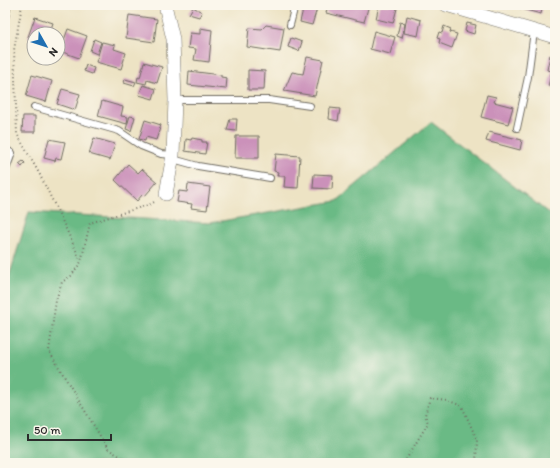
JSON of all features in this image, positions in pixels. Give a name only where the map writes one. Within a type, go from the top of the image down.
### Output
[{"type":"street","points":[[165,5],[173,39],[175,100],[173,157],[166,194]]},
{"type":"street","points":[[446,5],[555,38]]},
{"type":"lane","points":[[290,25],[296,5]]},
{"type":"lane","points":[[517,128],[528,77],[534,31]]},
{"type":"lane","points":[[175,100],[269,100],[310,106]]},
{"type":"lane","points":[[34,107],[119,131],[141,146],[198,166],[270,178]]},
{"type":"lane","points":[[5,149],[12,153],[5,172]]},
{"type":"path","points":[[22,5],[14,50],[17,134],[62,218],[81,262]]},
{"type":"path","points":[[128,463],[126,460],[108,449],[49,351],[56,300],[62,282],[71,276],[81,262],[90,223],[151,204],[166,194]]},
{"type":"path","points":[[404,463],[428,423],[425,415],[430,398],[446,400],[462,406],[477,440],[476,463]]},
{"type":"green space","points":[[431,122],[555,218],[555,463],[5,463],[5,290],[29,212],[210,223],[337,201]]},
{"type":"building","points":[[5,5],[11,5],[8,21],[5,21]]},
{"type":"building","points":[[304,5],[318,5],[312,25],[300,22]]},
{"type":"building","points":[[328,5],[369,5],[364,22],[326,13]]},
{"type":"building","points":[[379,5],[398,5],[393,23],[376,19]]},
{"type":"building","points":[[499,5],[543,5],[541,14],[507,6],[506,9],[499,7]]},
{"type":"building","points":[[193,7],[202,12],[199,17],[189,14]]},
{"type":"building","points":[[129,15],[157,19],[154,42],[126,38]]},
{"type":"building","points":[[407,16],[421,20],[418,36],[404,33]]},
{"type":"building","points":[[35,17],[53,23],[52,26],[32,26]]},
{"type":"building","points":[[400,22],[405,24],[402,38],[397,36]]},
{"type":"building","points":[[467,23],[476,25],[474,34],[465,31]]},
{"type":"building","points":[[266,25],[284,28],[280,52],[247,47],[249,28],[262,29]]},
{"type":"building","points":[[444,26],[451,29],[450,32],[457,34],[452,48],[439,43],[440,39],[437,38],[439,32],[442,33]]},
{"type":"building","points":[[200,28],[212,30],[209,62],[194,60],[196,49],[188,48],[190,33],[200,34]]},
{"type":"building","points":[[68,29],[87,36],[79,58],[66,53],[66,34]]},
{"type":"building","points":[[374,31],[395,37],[390,54],[370,49]]},
{"type":"building","points":[[291,38],[302,42],[299,51],[288,47]]},
{"type":"building","points":[[94,39],[101,42],[97,54],[90,51]]},
{"type":"building","points":[[102,42],[115,45],[114,49],[126,53],[121,69],[96,62]]},
{"type":"building","points":[[550,55],[555,56],[555,88],[548,86],[552,71],[547,70]]},
{"type":"building","points":[[307,57],[323,60],[315,96],[284,91],[292,72],[303,74]]},
{"type":"building","points":[[144,62],[162,67],[157,83],[147,80],[146,84],[137,82],[138,77],[140,78]]},
{"type":"building","points":[[86,65],[94,68],[92,74],[84,71]]},
{"type":"building","points":[[248,70],[265,71],[264,90],[248,90]]},
{"type":"building","points":[[189,71],[221,75],[221,77],[227,78],[226,89],[188,85]]},
{"type":"building","points":[[32,75],[52,81],[46,102],[26,96]]},
{"type":"building","points":[[125,79],[136,82],[134,86],[124,83]]},
{"type":"building","points":[[5,82],[9,84],[9,98],[5,100]]},
{"type":"building","points":[[143,85],[156,89],[153,99],[139,95]]},
{"type":"building","points":[[62,89],[80,94],[75,110],[57,104]]},
{"type":"building","points":[[487,95],[496,97],[494,102],[513,107],[508,124],[481,117]]},
{"type":"building","points":[[102,101],[123,107],[121,116],[128,117],[127,124],[98,116]]},
{"type":"building","points":[[330,108],[340,109],[338,121],[329,119]]},
{"type":"building","points":[[23,116],[35,116],[35,132],[22,132]]},
{"type":"building","points":[[130,116],[135,117],[131,131],[126,129]]},
{"type":"building","points":[[230,119],[237,119],[236,131],[227,130]]},
{"type":"building","points":[[145,120],[161,125],[156,140],[146,137],[145,141],[139,139]]},
{"type":"building","points":[[489,132],[522,140],[520,150],[486,141]]},
{"type":"building","points":[[236,136],[259,136],[259,158],[235,158]]},
{"type":"building","points":[[94,138],[115,144],[110,160],[89,154]]},
{"type":"building","points":[[192,138],[202,140],[202,142],[207,142],[205,154],[185,151],[186,139],[191,140]]},
{"type":"building","points":[[49,139],[65,142],[61,159],[56,158],[55,161],[44,158]]},
{"type":"building","points":[[276,154],[300,156],[298,188],[284,187],[285,176],[277,176],[278,172],[274,171]]},
{"type":"building","points":[[23,161],[25,163],[22,167],[19,164]]},
{"type":"building","points":[[128,164],[138,173],[142,169],[157,182],[144,197],[142,195],[137,201],[115,180]]},
{"type":"building","points":[[314,174],[333,175],[332,189],[313,188]]},
{"type":"building","points":[[188,184],[210,187],[207,210],[191,208],[192,204],[177,202],[179,191],[187,192]]}]
